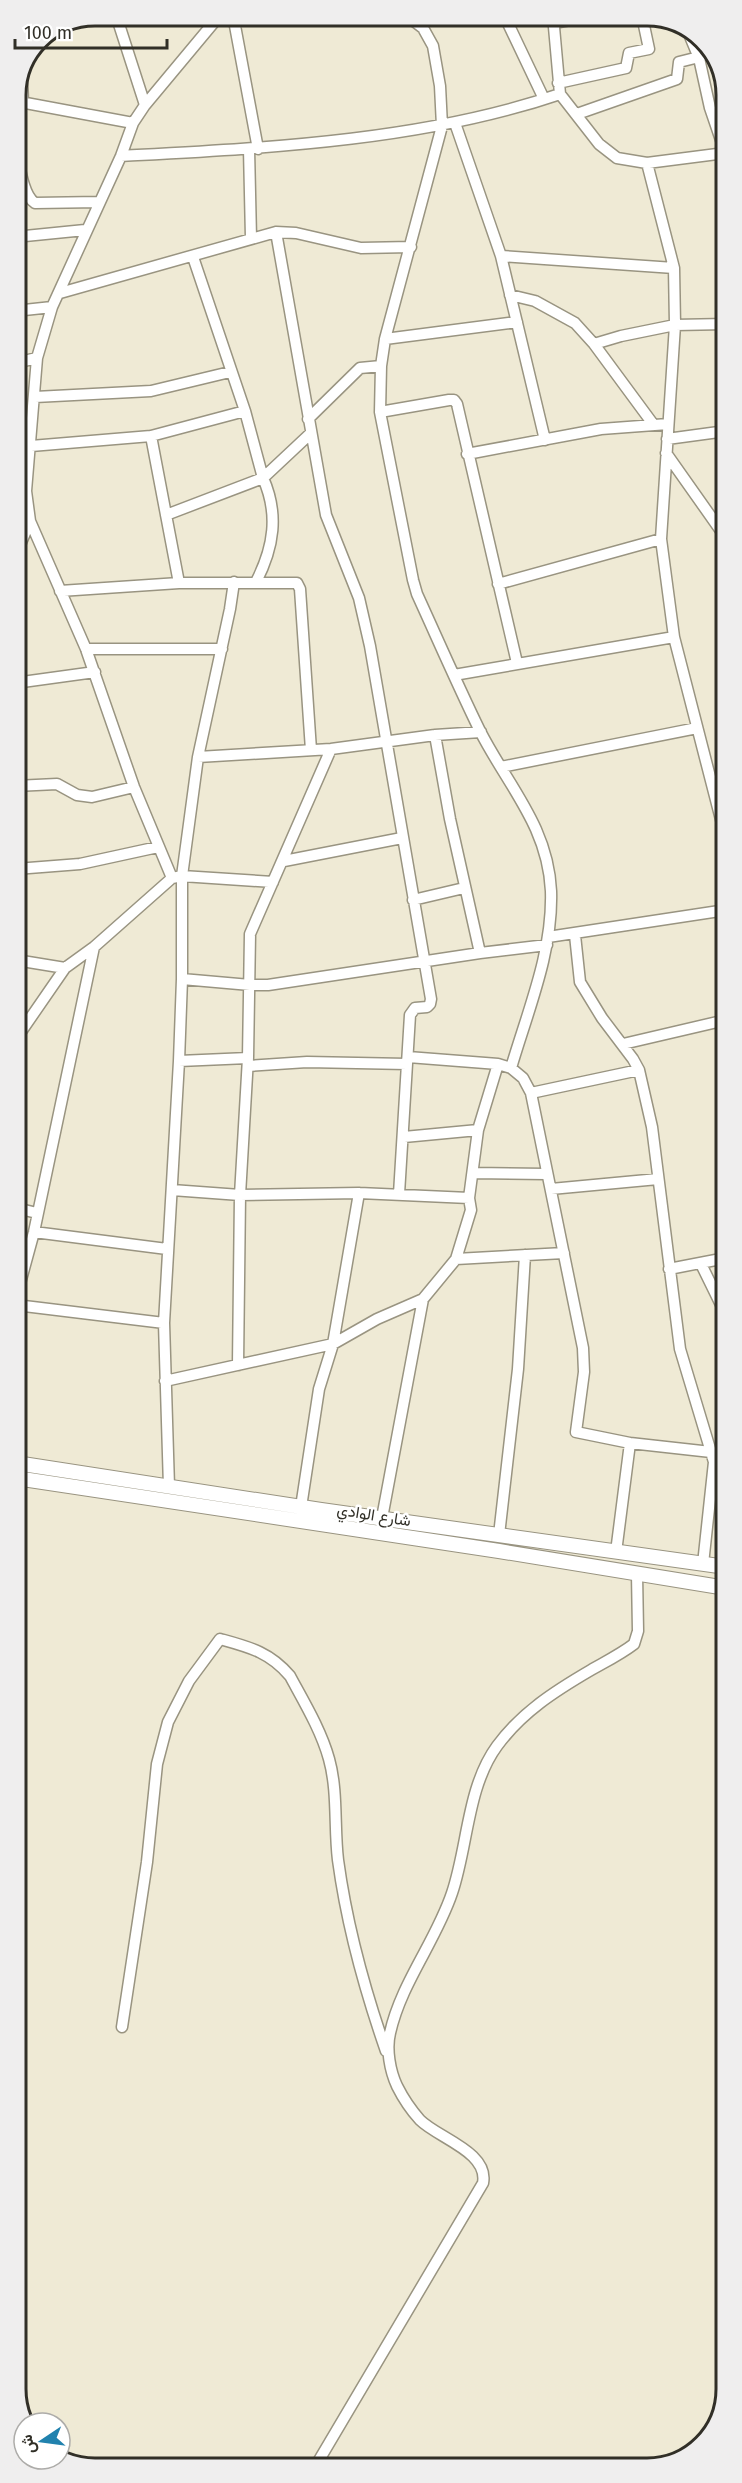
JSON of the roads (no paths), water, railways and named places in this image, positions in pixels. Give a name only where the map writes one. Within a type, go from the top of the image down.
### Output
[{"type":"main road","name":"شارع الوادي","points":[[26,1465],[152,1492],[716,1586]]},
{"type":"main road","name":"شارع الوادي","points":[[26,1480],[152,1492],[169,1487],[716,1566]]},
{"type":"street","points":[[120,26],[145,105]]},
{"type":"street","points":[[177,877],[158,847],[134,787],[95,672],[30,521],[26,491],[37,358],[52,307],[60,293],[85,230],[121,156],[133,123],[145,105],[211,26]]},
{"type":"street","points":[[235,26],[254,149],[251,238]]},
{"type":"street","points":[[420,26],[433,46],[440,86],[442,126],[385,339],[381,366],[380,412],[412,580],[481,732],[540,835],[547,855],[550,891],[548,941],[511,1068]]},
{"type":"street","points":[[509,26],[544,99]]},
{"type":"street","points":[[554,26],[559,88],[599,144],[617,158],[647,163],[716,153]]},
{"type":"street","points":[[121,156],[254,149],[455,123],[544,99],[559,88],[626,68],[628,53],[649,49],[644,26]]},
{"type":"street","points":[[693,44],[699,58],[716,126]]},
{"type":"street","points":[[576,114],[678,80],[678,63],[705,56]]},
{"type":"street","points":[[26,103],[133,123]]},
{"type":"street","points":[[455,123],[501,256],[545,440]]},
{"type":"street","points":[[647,163],[674,268],[675,325],[661,539],[674,637],[716,800]]},
{"type":"street","points":[[26,190],[31,201],[35,203],[99,202]]},
{"type":"street","points":[[26,236],[85,230]]},
{"type":"street","points":[[60,293],[276,232],[296,233],[362,248],[411,247]]},
{"type":"street","points":[[276,232],[326,515],[358,598],[387,741],[431,999],[427,1007],[415,1008],[410,1015],[399,1194]]},
{"type":"street","points":[[501,256],[674,268]]},
{"type":"street","points":[[193,257],[245,411],[262,478],[272,498],[272,530],[265,564],[256,582]]},
{"type":"street","points":[[510,295],[536,301],[575,323],[594,344],[653,424]]},
{"type":"street","points":[[26,310],[52,307]]},
{"type":"street","points":[[385,339],[517,322]]},
{"type":"street","points":[[594,344],[675,325],[716,324]]},
{"type":"street","points":[[26,360],[37,358]]},
{"type":"street","points":[[308,418],[360,368],[381,366]]},
{"type":"street","points":[[35,398],[151,391],[230,372]]},
{"type":"street","points":[[380,412],[454,400],[457,404],[518,663]]},
{"type":"street","points":[[31,446],[151,436],[245,411]]},
{"type":"street","points":[[467,454],[601,429],[668,424]]},
{"type":"street","points":[[667,439],[716,432]]},
{"type":"street","points":[[166,515],[262,478],[311,433]]},
{"type":"street","points":[[151,436],[178,583]]},
{"type":"street","points":[[666,453],[716,524]]},
{"type":"street","points":[[26,531],[30,521]]},
{"type":"street","points":[[498,584],[661,539]]},
{"type":"street","points":[[169,1487],[164,1323],[182,979],[177,877],[198,757],[234,582]]},
{"type":"street","points":[[60,591],[178,583],[293,582],[299,585],[311,750]]},
{"type":"street","points":[[454,675],[674,637]]},
{"type":"street","points":[[86,649],[222,649]]},
{"type":"street","points":[[26,681],[95,672]]},
{"type":"street","points":[[501,767],[697,728]]},
{"type":"street","points":[[198,757],[332,749],[435,735],[481,732]]},
{"type":"street","points":[[435,735],[480,953]]},
{"type":"street","points":[[238,1365],[240,1195],[248,1062],[250,934],[332,749]]},
{"type":"street","points":[[26,785],[57,784],[85,797],[134,787]]},
{"type":"street","points":[[284,861],[402,838]]},
{"type":"street","points":[[26,868],[80,864],[158,847]]},
{"type":"street","points":[[26,1025],[65,968],[94,947],[177,877],[273,882]]},
{"type":"street","points":[[413,900],[465,888]]},
{"type":"street","points":[[182,979],[250,986],[268,985],[424,963],[716,912]]},
{"type":"street","points":[[575,935],[577,964],[585,993],[623,1044],[639,1070],[652,1127],[680,1349],[711,1452],[716,1461]]},
{"type":"street","points":[[26,1261],[94,947]]},
{"type":"street","points":[[26,962],[65,968]]},
{"type":"street","points":[[623,1044],[716,1022]]},
{"type":"street","points":[[179,1061],[408,1060],[498,1064],[511,1068],[523,1078],[531,1093],[585,1360],[576,1432],[630,1443],[711,1452]]},
{"type":"street","points":[[165,1381],[333,1344],[377,1319],[423,1299],[456,1259],[470,1216],[468,1198],[478,1130],[498,1064]]},
{"type":"street","points":[[531,1093],[639,1070]]},
{"type":"street","points":[[404,1137],[478,1130]]},
{"type":"street","points":[[473,1173],[546,1174]]},
{"type":"street","points":[[551,1190],[658,1179]]},
{"type":"street","points":[[172,1190],[240,1195],[359,1193],[468,1198]]},
{"type":"street","points":[[301,1507],[319,1389],[333,1344],[359,1193]]},
{"type":"street","points":[[26,1210],[37,1213]]},
{"type":"street","points":[[34,1232],[167,1249]]},
{"type":"street","points":[[456,1259],[564,1253]]},
{"type":"street","points":[[499,1535],[518,1369],[525,1255]]},
{"type":"street","points":[[669,1269],[716,1260]]},
{"type":"street","points":[[701,1264],[716,1295]]},
{"type":"street","points":[[382,1518],[423,1299]]},
{"type":"street","points":[[26,1306],[164,1323]]},
{"type":"street","points":[[616,1552],[630,1443]]},
{"type":"street","points":[[703,1564],[716,1496]]},
{"type":"street","points":[[389,2060],[389,2036],[398,2004],[434,1939],[452,1894],[472,1807],[483,1774],[496,1748],[520,1719],[554,1692],[634,1644],[638,1631],[637,1574]]},
{"type":"street","points":[[122,2027],[147,1862],[157,1764],[168,1722],[189,1681],[220,1639],[246,1646],[272,1657],[282,1665],[290,1676],[329,1758],[333,1780],[338,1856],[351,1936],[396,2085],[412,2110],[428,2126],[474,2157],[483,2168],[484,2177],[483,2183],[321,2457]]}]
